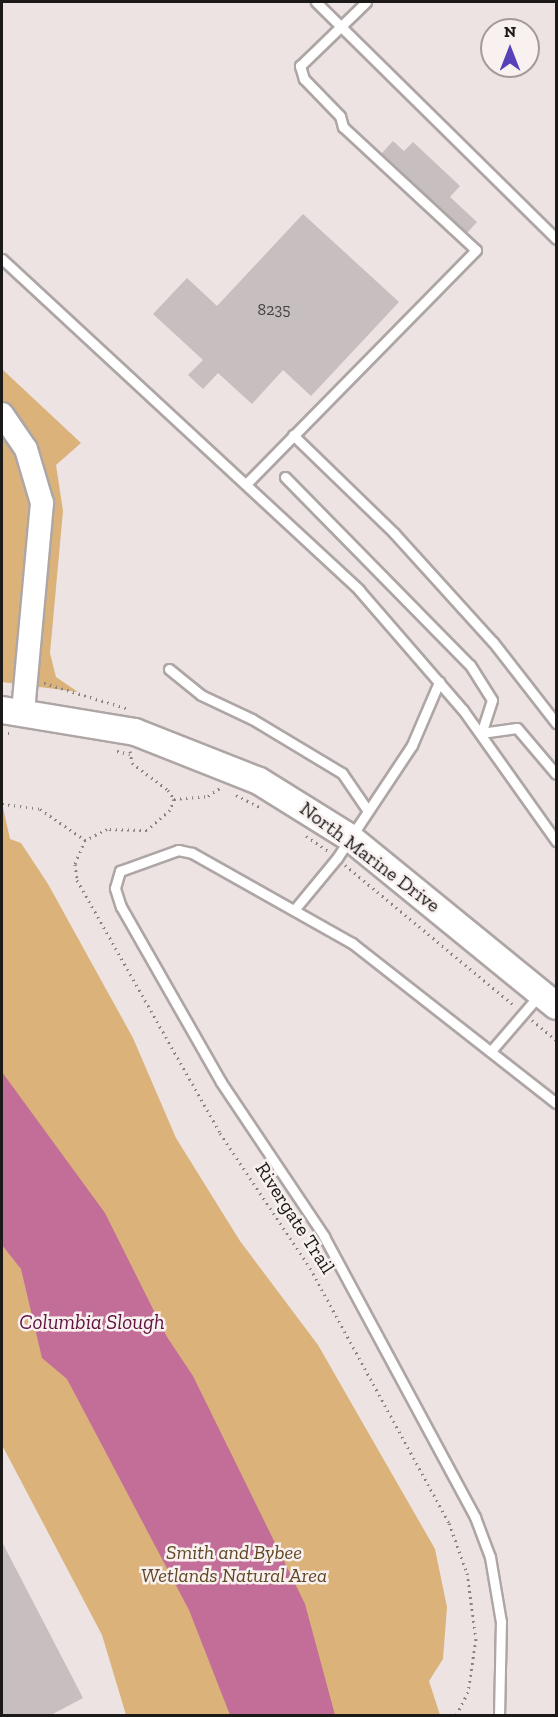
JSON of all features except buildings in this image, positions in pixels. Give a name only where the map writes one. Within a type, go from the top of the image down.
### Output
[{"type":"main road","name":"North Marine Drive","points":[[12,710],[135,732],[195,752],[268,786],[343,847],[549,999]]},
{"type":"street","points":[[2,414],[26,449],[42,503],[12,710]]},
{"type":"lane","points":[[316,2],[556,239]]},
{"type":"lane","points":[[246,484],[476,250],[343,127],[340,116],[304,80],[300,66],[366,2]]},
{"type":"lane","points":[[2,259],[359,590],[481,733],[556,841]]},
{"type":"lane","points":[[294,435],[417,557],[556,723]]},
{"type":"lane","points":[[285,477],[470,665],[492,700],[481,733]]},
{"type":"lane","points":[[169,669],[201,695],[252,718],[342,773],[366,808]]},
{"type":"lane","points":[[294,910],[343,847],[366,808],[412,745],[439,682]]},
{"type":"lane","points":[[481,733],[517,728],[556,774]]},
{"type":"lane","points":[[499,1716],[498,1596],[469,1502],[318,1227],[218,1078],[118,901],[115,883],[128,864],[182,850],[352,943],[556,1103]]},
{"type":"lane","points":[[491,1051],[523,1012],[549,999]]},
{"type":"path","points":[[130,754],[174,799]]},
{"type":"path","points":[[174,799],[208,796],[220,788],[266,811]]},
{"type":"path","points":[[2,804],[40,809],[85,840],[107,829],[153,828],[163,822],[174,799]]},
{"type":"path","points":[[296,829],[343,847],[556,1040]]},
{"type":"path","name":"Rivergate Trail","points":[[85,840],[75,864],[77,880],[220,1133],[310,1268],[449,1523],[467,1573],[476,1639],[468,1692],[456,1716]]},
{"type":"green space","points":[[2,369],[81,443],[56,465],[63,511],[50,653],[56,677],[78,692],[2,682]]},
{"type":"green space","name":"Smith and Bybee Wetlands Natural Area","points":[[2,803],[10,839],[21,843],[48,884],[133,1038],[176,1138],[240,1241],[318,1345],[435,1549],[447,1607],[443,1659],[429,1681],[440,1715],[126,1715],[102,1635],[2,1445]]},
{"type":"water","name":"Columbia Slough","points":[[2,1072],[105,1213],[167,1337],[193,1376],[305,1604],[335,1715],[230,1715],[189,1610],[67,1379],[42,1358],[21,1269],[2,1245]]}]
